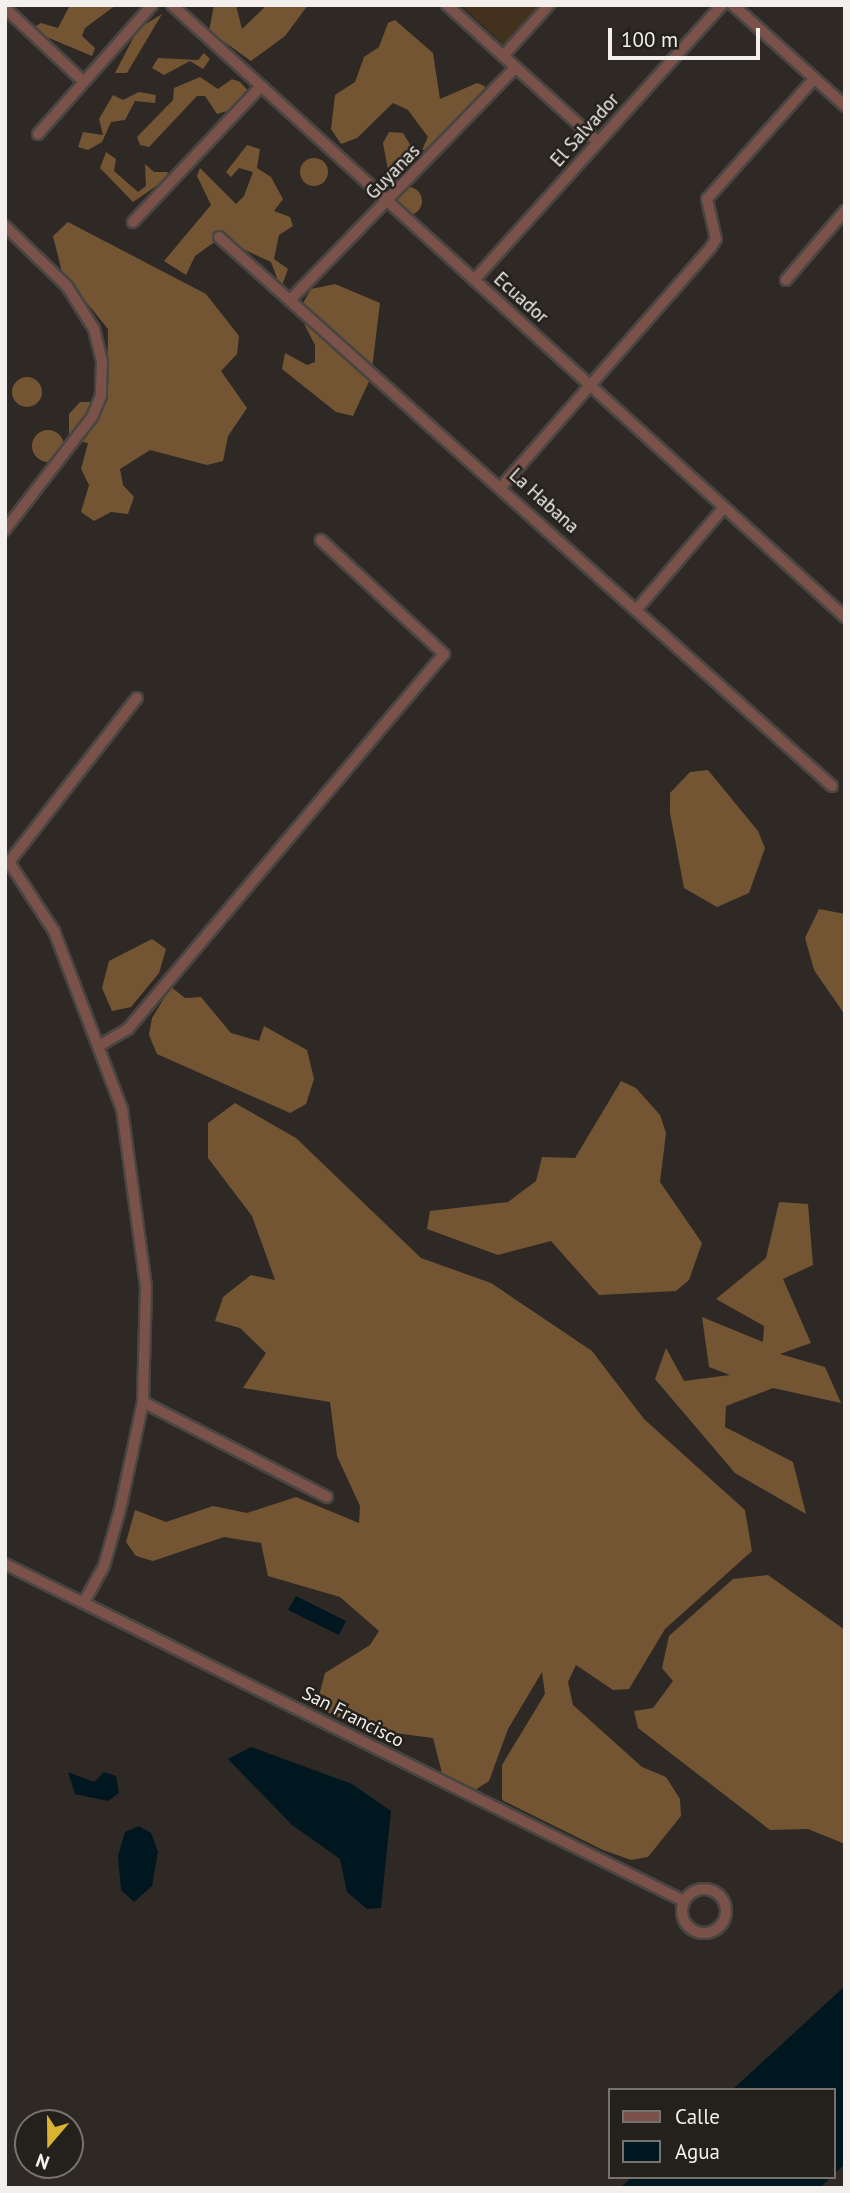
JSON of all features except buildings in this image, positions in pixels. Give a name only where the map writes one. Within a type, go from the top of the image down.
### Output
[{"type":"street","points":[[38,134],[152,5]]},
{"type":"street","name":"Ecuador","points":[[172,5],[588,383],[721,511],[845,617]]},
{"type":"street","points":[[447,5],[598,142]]},
{"type":"street","points":[[503,56],[549,5]]},
{"type":"street","name":"El Salvador","points":[[475,279],[722,5]]},
{"type":"street","points":[[733,5],[845,106]]},
{"type":"street","points":[[5,8],[84,82]]},
{"type":"street","name":"Guyanas","points":[[293,297],[390,201],[515,68]]},
{"type":"street","points":[[502,486],[588,383],[711,247],[716,239],[707,199],[814,79]]},
{"type":"street","points":[[133,222],[261,86]]},
{"type":"street","points":[[786,281],[845,211]]},
{"type":"street","points":[[5,226],[74,295],[94,329],[102,362],[101,396],[92,417],[5,530]]},
{"type":"street","name":"La Habana","points":[[219,237],[293,297],[832,786]]},
{"type":"street","points":[[637,609],[721,511]]},
{"type":"street","points":[[102,1044],[128,1029],[444,654],[321,540]]},
{"type":"street","points":[[84,1602],[104,1566],[120,1510],[143,1402],[140,1210],[122,1109],[102,1044],[54,931],[7,864],[137,698]]},
{"type":"street","points":[[143,1402],[327,1497]]},
{"type":"street","name":"San Francisco","points":[[5,1564],[684,1901]]},
{"type":"street","points":[[695,1891],[712,1891],[726,1906],[724,1920],[713,1931],[698,1932],[684,1920],[684,1901],[695,1891]]},
{"type":"shaded area","points":[[70,5],[116,5],[85,28],[82,36],[95,48],[92,56],[30,30],[41,23],[58,28]]},
{"type":"shaded area","points":[[214,5],[236,5],[242,29],[267,5],[308,5],[285,36],[251,61],[209,31]]},
{"type":"shaded area","points":[[461,5],[540,5],[541,7],[505,46]]},
{"type":"shaded area","points":[[162,14],[127,73],[115,73],[138,29]]},
{"type":"shaded area","points":[[395,20],[433,53],[440,99],[477,83],[485,86],[483,94],[430,149],[422,150],[428,137],[408,110],[393,103],[357,138],[341,144],[331,129],[335,95],[355,82],[364,57],[379,47],[388,23]]},
{"type":"shaded area","points":[[204,53],[210,59],[203,69],[190,61],[164,75],[152,68],[158,58],[198,60]]},
{"type":"shaded area","points":[[200,77],[218,89],[232,79],[240,82],[251,94],[240,107],[217,114],[205,96],[197,96],[149,147],[140,145],[137,137],[173,100],[174,88]]},
{"type":"shaded area","points":[[139,92],[156,95],[155,103],[135,101],[125,120],[111,122],[102,142],[88,150],[78,147],[83,132],[103,135],[99,119],[113,95],[123,100]]},
{"type":"shaded area","points":[[389,132],[403,133],[414,151],[404,176],[388,170],[383,143]]},
{"type":"shaded area","points":[[247,145],[260,149],[257,168],[271,177],[283,199],[274,211],[290,217],[293,226],[279,235],[274,259],[288,269],[280,291],[271,292],[277,278],[271,262],[234,245],[213,243],[195,256],[186,275],[164,261],[211,205],[197,176],[200,168],[236,204],[244,196],[253,172],[239,168],[231,177],[226,172]]},
{"type":"shaded area","points":[[106,152],[116,159],[114,171],[138,192],[146,186],[145,164],[154,172],[168,172],[165,180],[133,202],[100,168]]},
{"type":"shaded area","points":[[314,158],[324,162],[328,172],[324,182],[314,186],[304,182],[300,172],[304,162]]},
{"type":"shaded area","points":[[408,187],[418,191],[422,201],[418,211],[408,215],[398,211],[394,201],[398,191]]},
{"type":"shaded area","points":[[68,222],[206,294],[239,336],[237,354],[221,371],[247,408],[228,436],[223,461],[207,465],[150,450],[120,469],[123,485],[134,497],[128,514],[111,512],[94,521],[81,512],[89,485],[81,469],[88,443],[69,439],[69,414],[80,402],[107,402],[108,329],[62,272],[53,236]]},
{"type":"shaded area","points":[[335,284],[380,303],[371,377],[353,416],[336,412],[282,369],[285,353],[307,365],[315,362],[315,345],[298,312],[311,289]]},
{"type":"shaded area","points":[[27,377],[33,378],[41,386],[41,398],[33,406],[27,407],[21,406],[13,398],[12,392],[13,386],[21,378]]},
{"type":"shaded area","points":[[48,430],[59,435],[64,446],[59,457],[48,462],[37,457],[32,446],[37,435]]},
{"type":"shaded area","points":[[708,770],[758,831],[765,848],[749,893],[717,907],[684,888],[670,813],[670,793],[690,772]]},
{"type":"shaded area","points":[[819,909],[845,914],[845,1015],[814,970],[805,938]]},
{"type":"shaded area","points":[[152,939],[166,949],[159,973],[131,1007],[112,1011],[102,988],[109,961]]},
{"type":"shaded area","points":[[171,987],[185,998],[201,997],[231,1033],[259,1041],[264,1026],[307,1050],[314,1079],[306,1104],[290,1113],[157,1054],[149,1035],[152,1018]]},
{"type":"shaded area","points":[[621,1081],[636,1088],[660,1115],[666,1133],[660,1182],[702,1243],[689,1280],[676,1291],[599,1295],[551,1241],[498,1255],[427,1229],[430,1211],[508,1202],[536,1181],[542,1157],[575,1158]]},
{"type":"shaded area","points":[[235,1103],[296,1138],[421,1258],[491,1283],[592,1351],[644,1419],[745,1510],[752,1551],[665,1629],[629,1689],[613,1690],[576,1665],[568,1682],[573,1705],[642,1767],[666,1777],[680,1799],[681,1816],[648,1857],[631,1860],[603,1850],[502,1800],[502,1765],[545,1694],[542,1672],[508,1729],[489,1781],[475,1790],[442,1773],[433,1738],[364,1729],[316,1707],[325,1673],[370,1645],[379,1631],[340,1597],[268,1576],[261,1543],[224,1537],[153,1561],[136,1556],[126,1542],[135,1510],[166,1522],[213,1506],[247,1513],[296,1497],[359,1523],[360,1506],[337,1456],[330,1402],[243,1388],[266,1353],[240,1328],[215,1321],[223,1297],[251,1275],[275,1280],[252,1216],[208,1158],[208,1123]]},
{"type":"shaded area","points":[[779,1202],[808,1204],[813,1265],[783,1279],[811,1343],[780,1354],[825,1367],[841,1403],[773,1388],[726,1406],[725,1427],[793,1462],[806,1514],[735,1473],[655,1379],[666,1348],[684,1381],[730,1375],[709,1367],[702,1317],[763,1342],[764,1326],[716,1299],[766,1258]]},
{"type":"shaded area","points":[[768,1575],[845,1630],[845,1844],[808,1829],[770,1830],[638,1728],[634,1711],[653,1708],[673,1681],[662,1668],[669,1636],[733,1579]]},
{"type":"water","points":[[296,1596],[346,1621],[339,1635],[288,1610]]},
{"type":"water","points":[[251,1747],[352,1784],[391,1811],[381,1908],[367,1909],[347,1892],[340,1859],[292,1825],[228,1759]]},
{"type":"water","points":[[68,1772],[94,1782],[104,1772],[116,1776],[119,1793],[108,1801],[75,1794]]},
{"type":"water","points":[[139,1826],[151,1833],[158,1852],[152,1886],[134,1902],[121,1890],[118,1856],[125,1832]]},
{"type":"water","points":[[845,1986],[845,2164],[836,2172],[836,2088],[734,2088]]},
{"type":"water","points":[[630,2179],[829,2179],[820,2188],[620,2188]]}]
